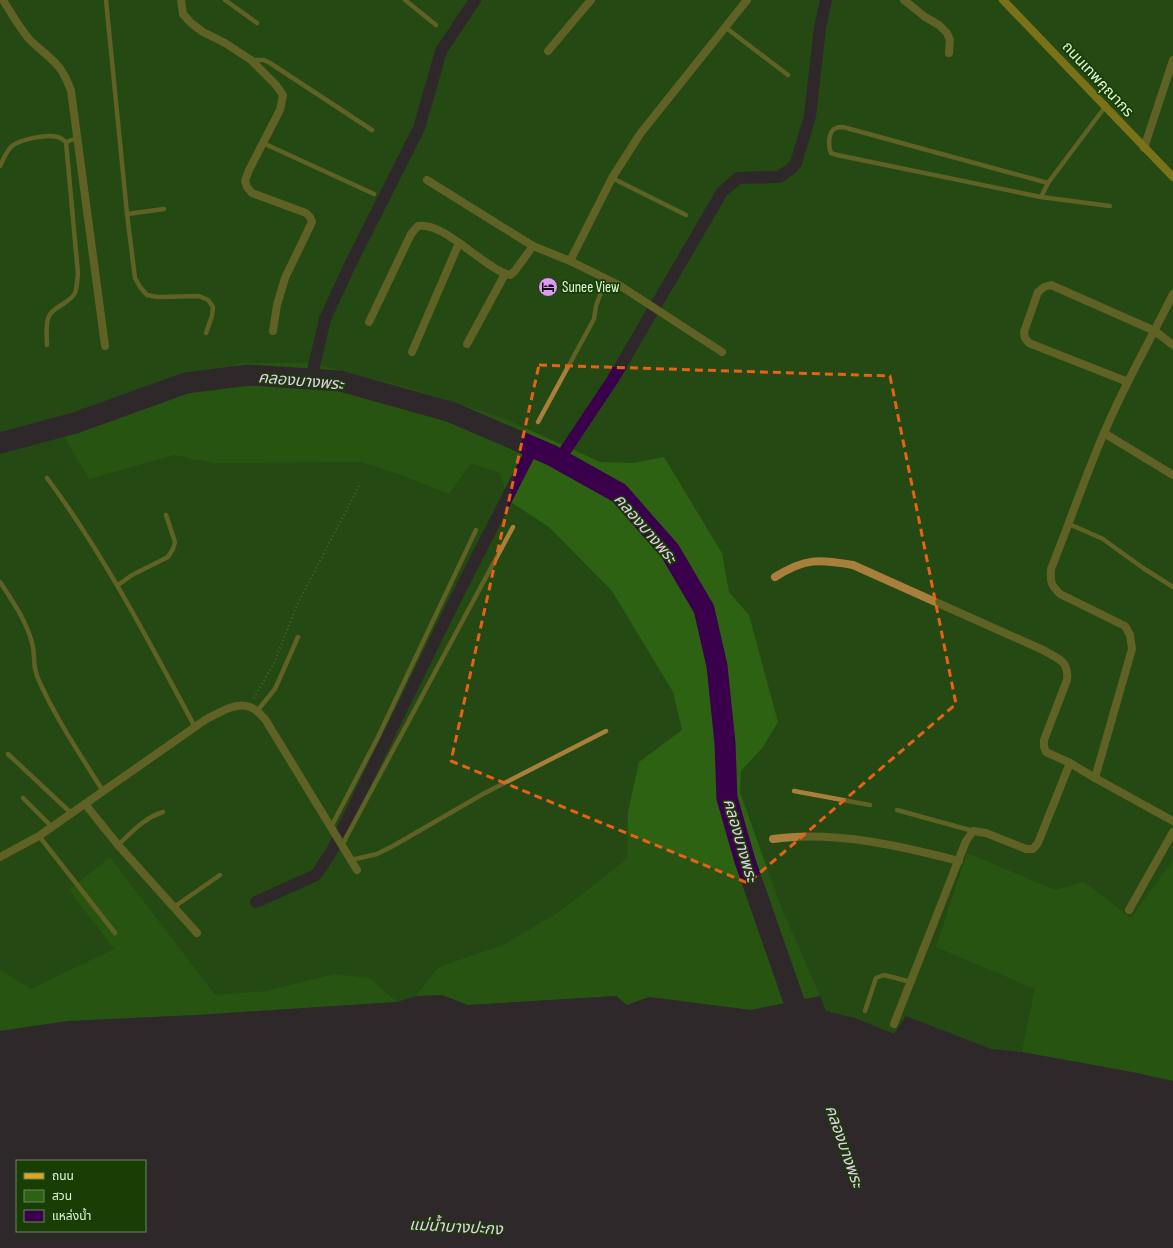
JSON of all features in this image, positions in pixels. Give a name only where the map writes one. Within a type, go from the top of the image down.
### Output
[{"type":"main road","name":"ถนนเทพคุณากร","points":[[1004,0],[1173,177]]},
{"type":"street","points":[[3,0],[22,30],[61,68],[67,79],[77,138],[105,346]]},
{"type":"street","points":[[181,0],[183,14],[191,23],[203,32],[225,42],[251,60],[276,85],[283,95],[280,110],[249,170],[245,181],[247,187],[252,193],[306,213],[312,222],[285,278],[277,305],[274,331]]},
{"type":"street","points":[[548,51],[591,0]]},
{"type":"street","points":[[570,261],[612,178],[644,129],[747,0]]},
{"type":"street","points":[[904,0],[925,17],[939,25],[947,33],[950,40],[949,53]]},
{"type":"street","points":[[1144,148],[1173,60]]},
{"type":"street","points":[[427,180],[533,246],[570,261],[619,285],[722,352]]},
{"type":"street","points":[[369,322],[411,234],[418,226],[425,224],[434,227],[505,274],[510,275],[514,272],[533,246]]},
{"type":"street","points":[[412,352],[459,243]]},
{"type":"street","points":[[466,344],[505,274]]},
{"type":"street","points":[[1128,382],[1029,343],[1025,338],[1024,332],[1038,292],[1044,287],[1052,285],[1155,331],[1173,345]]},
{"type":"street","points":[[1095,778],[1132,648],[1130,635],[1125,626],[1060,594],[1053,587],[1050,578],[1050,569],[1104,434],[1128,382],[1173,294]]},
{"type":"street","points":[[1104,434],[1173,475]]},
{"type":"street","points":[[775,577],[790,567],[809,562],[828,560],[853,564],[1054,656],[1064,663],[1068,671],[1067,680],[1044,740],[1046,752],[1070,763],[1173,821]]},
{"type":"street","points":[[0,857],[39,836],[195,727],[222,711],[240,705],[250,706],[265,719],[357,870]]},
{"type":"street","points":[[894,1024],[966,841],[973,831],[986,834],[1026,849],[1033,848],[1038,843],[1070,763]]},
{"type":"street","points":[[85,804],[118,845],[197,933]]},
{"type":"street","points":[[1129,910],[1173,832]]},
{"type":"street","points":[[773,839],[809,836],[855,840],[904,847],[959,861]]},
{"type":"lane","points":[[106,0],[127,214],[135,278],[147,295],[158,297],[199,296],[208,300],[213,307],[212,316],[206,333]]},
{"type":"lane","points":[[225,0],[257,23]]},
{"type":"lane","points":[[405,0],[436,25]]},
{"type":"lane","points":[[725,27],[788,75]]},
{"type":"lane","points":[[251,60],[264,60],[270,63],[372,130]]},
{"type":"lane","points":[[1041,197],[1048,184],[1105,107]]},
{"type":"lane","points":[[1048,184],[843,127],[836,128],[832,132],[829,139],[828,148],[831,153],[837,155],[1041,197],[1110,206]]},
{"type":"lane","points":[[0,166],[11,147],[18,142],[30,138],[49,136],[58,137],[66,142]]},
{"type":"lane","points":[[66,142],[77,138]]},
{"type":"lane","points":[[47,345],[48,316],[66,303],[75,293],[78,274],[66,142]]},
{"type":"lane","points":[[263,143],[374,194]]},
{"type":"lane","points":[[612,178],[686,216]]},
{"type":"lane","points":[[127,214],[164,209]]},
{"type":"lane","points":[[538,422],[594,319],[596,306],[606,278]]},
{"type":"lane","points":[[47,478],[68,506],[118,585],[195,727]]},
{"type":"lane","points":[[118,585],[132,575],[168,557],[175,542],[166,515]]},
{"type":"lane","points":[[1069,524],[1102,539],[1173,587]]},
{"type":"lane","points":[[342,845],[513,527]]},
{"type":"lane","points":[[331,828],[377,739],[476,530]]},
{"type":"lane","points":[[0,582],[25,623],[33,647],[35,670],[40,683],[102,791]]},
{"type":"lane","points":[[257,711],[275,689],[298,637]]},
{"type":"lane","points":[[350,860],[376,854],[393,846],[483,794],[606,731]]},
{"type":"lane","points":[[8,754],[71,813]]},
{"type":"lane","points":[[794,791],[870,805]]},
{"type":"lane","points":[[23,798],[52,827]]},
{"type":"lane","points":[[897,810],[973,831]]},
{"type":"lane","points":[[118,845],[144,820],[152,815],[163,812]]},
{"type":"lane","points":[[39,836],[116,933]]},
{"type":"lane","points":[[174,907],[220,875]]},
{"type":"lane","points":[[865,1011],[876,978],[884,975],[911,982]]},
{"type":"path","points":[[250,706],[274,663],[297,605],[359,486]]},
{"type":"highlighted area","points":[[539,365],[890,376],[956,704],[748,883],[451,761]]},
{"type":"green space","points":[[239,363],[310,363],[406,387],[503,418],[600,462],[633,463],[664,457],[722,553],[729,592],[749,615],[778,722],[763,747],[741,771],[740,792],[779,902],[820,996],[751,1010],[649,997],[627,1005],[616,996],[468,1005],[442,995],[416,996],[439,967],[503,945],[559,912],[627,859],[628,812],[639,762],[682,730],[673,692],[612,591],[549,527],[509,501],[500,473],[471,463],[449,494],[393,472],[361,462],[215,463],[174,455],[89,479],[64,436],[127,411],[194,388]]},
{"type":"green space","points":[[967,853],[1055,890],[1084,882],[1131,918],[1173,860],[1173,1081],[1022,1052],[1035,989],[936,947]]},
{"type":"green space","points":[[110,857],[215,995],[266,991],[335,974],[369,978],[397,1002],[196,1015],[68,1021],[0,1031],[0,970],[31,989],[114,949],[69,890]]},
{"type":"water","name":"แม่น้ำบางปะกง","points":[[442,995],[468,1005],[616,996],[627,1005],[649,997],[751,1010],[820,996],[826,1011],[855,1018],[894,1034],[906,1016],[991,1049],[1022,1052],[1173,1081],[1173,1248],[0,1248],[0,1031],[68,1021],[196,1015],[397,1002],[416,996]]},
{"type":"waterway","points":[[311,379],[325,319],[350,265],[419,128],[441,51],[475,0]]},
{"type":"waterway","points":[[559,460],[613,379],[722,192],[738,178],[779,177],[792,168],[796,163],[810,116],[820,28],[826,0]]},
{"type":"waterway","name":"คลองบางพระ","points":[[0,443],[75,423],[186,383],[249,375],[340,381],[451,412],[551,455],[619,493],[670,551],[704,609],[717,666],[725,743],[727,798],[745,861],[803,1027]]},
{"type":"waterway","points":[[256,902],[316,875],[333,849],[456,598],[533,447]]},
{"type":"place","name":"Sunee View","points":[[548,287]]}]
